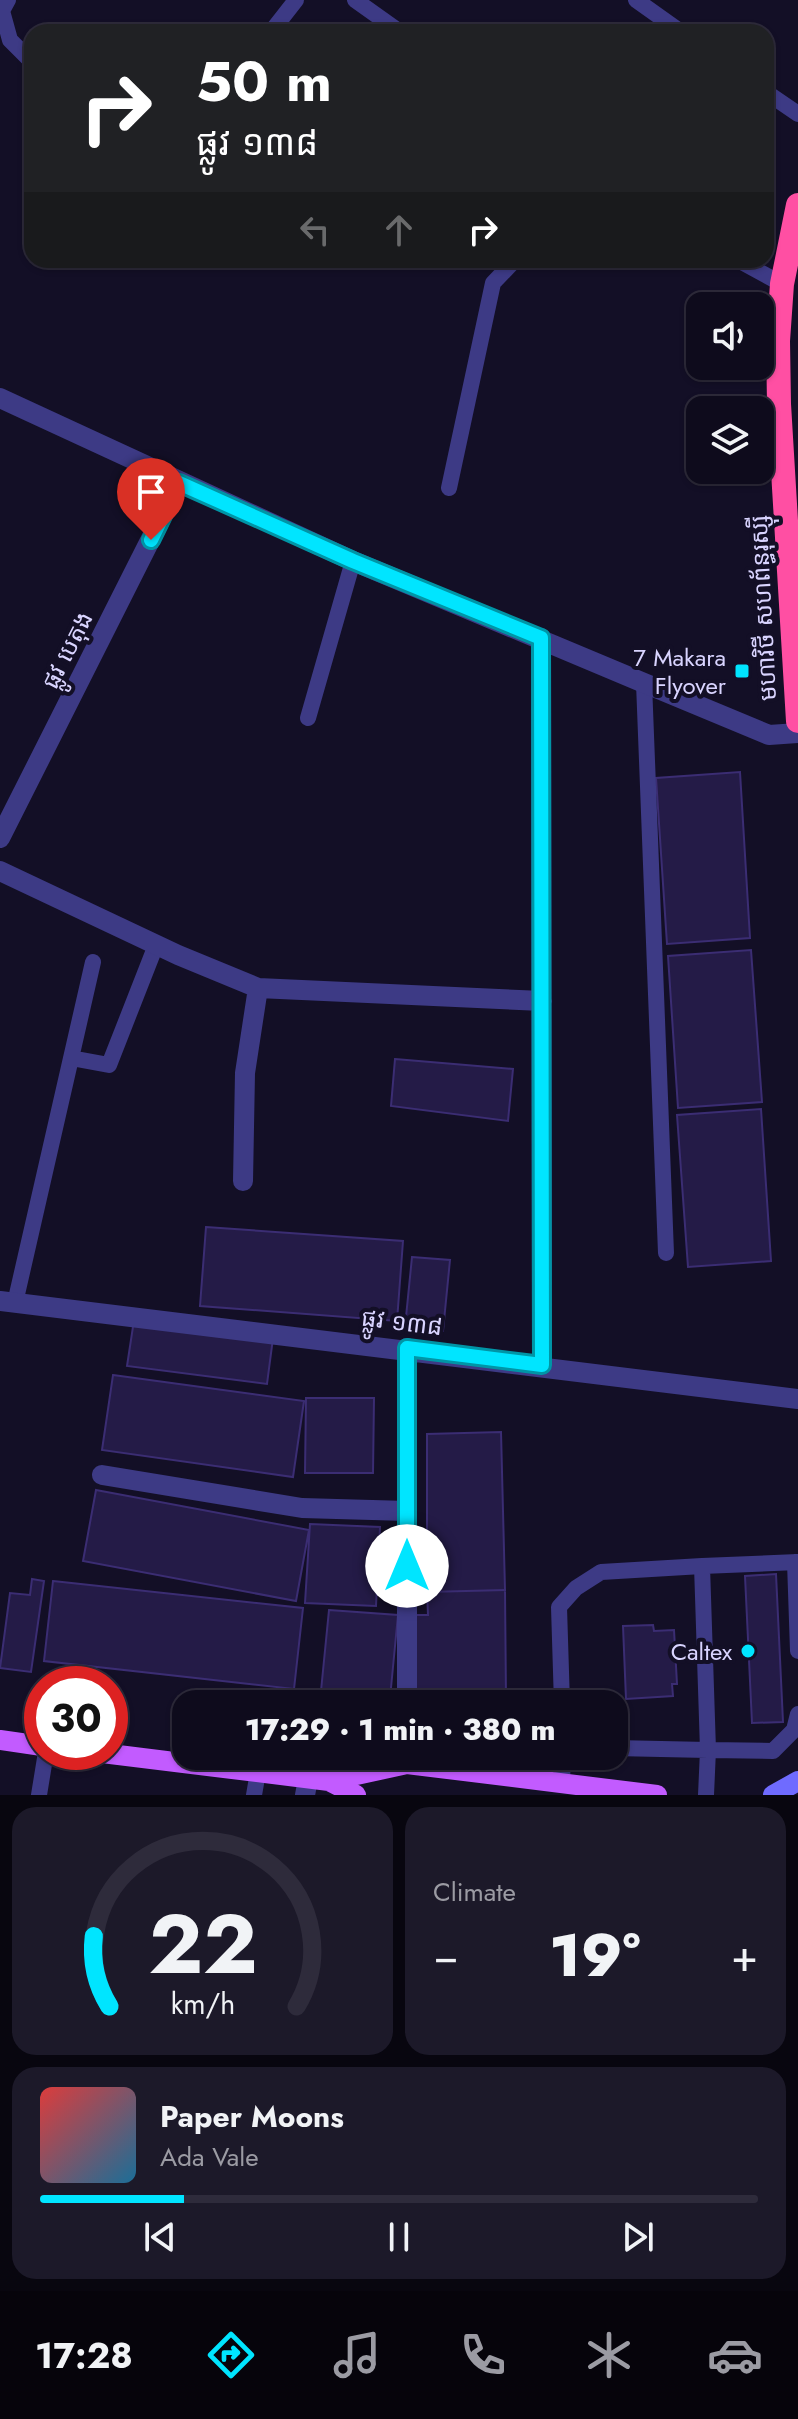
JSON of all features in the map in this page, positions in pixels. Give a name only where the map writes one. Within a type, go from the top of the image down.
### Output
[{"type":"highway","name":"មហាវិថី សហព័ន្ធរុស្ស៊ី","points":[[798,205],[782,284],[779,404],[798,721]]},
{"type":"main road","points":[[0,1740],[24,1743]]},
{"type":"main road","points":[[128,1756],[258,1772],[307,1787],[370,1770]]},
{"type":"main road","points":[[477,1770],[657,1795]]},
{"type":"main road","points":[[329,1781],[356,1795]]},
{"type":"main road","points":[[773,1795],[798,1781]]},
{"type":"street","points":[[0,398],[353,561],[769,735],[798,733]]},
{"type":"street","name":"ផ្លូវ បេតុង","points":[[0,838],[179,483]]},
{"type":"street","points":[[541,638],[542,1365]]},
{"type":"street","points":[[0,871],[156,945],[258,988],[542,1001]]},
{"type":"street","points":[[243,1181],[245,1073],[258,988]]},
{"type":"street","name":"ផ្លូវ ១៣៨","points":[[7,1302],[407,1348],[798,1399]]},
{"type":"street","points":[[407,1348],[407,1690]]},
{"type":"street","points":[[102,1475],[302,1508],[407,1511]]},
{"type":"lane","points":[[8,0],[2,11],[10,40],[24,54]]},
{"type":"lane","points":[[277,24],[296,0]]},
{"type":"lane","points":[[355,0],[389,24]]},
{"type":"lane","points":[[636,0],[670,24]]},
{"type":"lane","points":[[774,98],[798,114]]},
{"type":"lane","points":[[449,488],[493,283],[507,268]]},
{"type":"lane","points":[[753,268],[782,284]]},
{"type":"lane","points":[[308,718],[353,561]]},
{"type":"lane","points":[[644,683],[666,1253]]},
{"type":"lane","points":[[71,1058],[109,1065],[156,945]]},
{"type":"lane","points":[[7,1302],[93,962]]},
{"type":"lane","points":[[562,1690],[559,1607],[576,1588],[601,1572],[797,1562],[798,1651]]},
{"type":"lane","points":[[702,1566],[708,1750],[706,1795]]},
{"type":"lane","points":[[628,1748],[773,1751],[794,1730],[798,1714]]},
{"type":"lane","points":[[39,1795],[43,1770]]},
{"type":"lane","points":[[562,1770],[562,1782]]},
{"type":"lane","points":[[254,1795],[258,1772]]},
{"type":"building","points":[[740,772],[750,938],[667,944],[656,778]]},
{"type":"building","points":[[751,950],[762,1102],[678,1108],[668,956]]},
{"type":"building","points":[[395,1059],[513,1069],[508,1121],[391,1106]]},
{"type":"building","points":[[761,1109],[771,1261],[688,1267],[677,1115]]},
{"type":"building","points":[[206,1227],[403,1241],[397,1321],[200,1306]]},
{"type":"building","points":[[412,1257],[450,1260],[443,1331],[405,1327]]},
{"type":"building","points":[[134,1320],[273,1338],[267,1384],[127,1366]]},
{"type":"building","points":[[113,1375],[304,1401],[293,1477],[102,1450]]},
{"type":"building","points":[[306,1398],[374,1398],[373,1473],[305,1473]]},
{"type":"building","points":[[501,1432],[505,1590],[427,1592],[427,1434]]},
{"type":"building","points":[[96,1490],[309,1530],[296,1601],[83,1561]]},
{"type":"building","points":[[310,1524],[380,1527],[376,1606],[305,1603]]},
{"type":"building","points":[[776,1574],[783,1722],[752,1723],[745,1576]]},
{"type":"building","points":[[32,1579],[44,1581],[32,1666],[24,1666],[24,1671],[0,1668],[10,1593],[30,1595]]},
{"type":"building","points":[[53,1581],[303,1608],[294,1689],[128,1670],[128,1666],[44,1661]]},
{"type":"building","points":[[505,1590],[506,1690],[413,1690],[412,1615],[428,1615],[427,1592]]},
{"type":"building","points":[[329,1610],[398,1615],[391,1690],[321,1690]]},
{"type":"building","points":[[653,1625],[654,1631],[674,1630],[677,1684],[672,1684],[673,1696],[628,1699],[623,1626]]},
{"type":"place","name":"7 Makara Flyover","points":[[742,671]]},
{"type":"place","name":"Caltex","points":[[748,1651]]},
{"type":"route","points":[[151,540],[179,483],[353,561],[541,638],[542,1365],[407,1348],[407,1566]]}]
